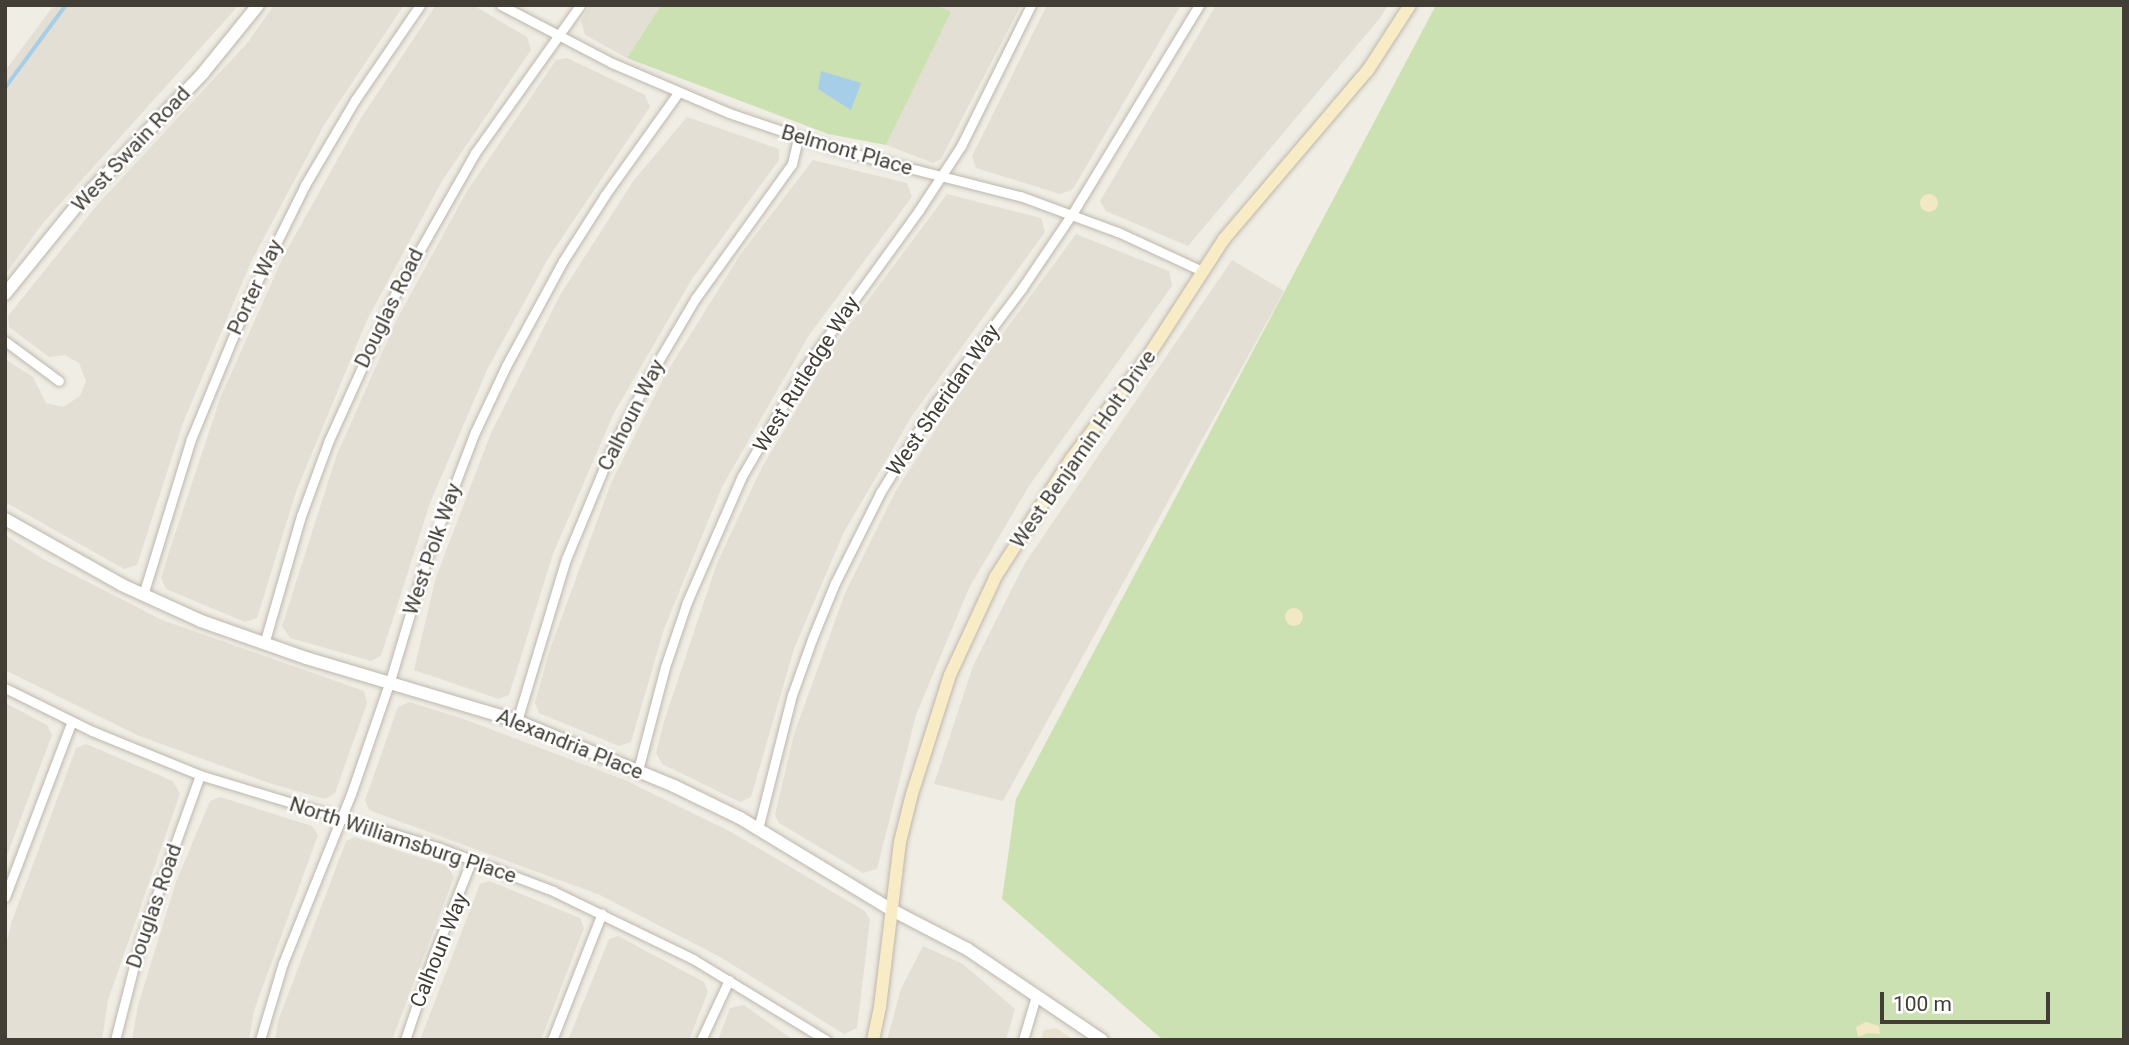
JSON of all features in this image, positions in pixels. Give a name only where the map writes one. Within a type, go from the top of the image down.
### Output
[{"type":"main road","name":"West Benjamin Holt Drive","points":[[873,1040],[880,1007],[900,842],[914,786],[950,675],[976,617],[1034,513],[1149,355],[1224,239],[1368,70],[1410,5]]},
{"type":"street","name":"West Swain Road","points":[[5,294],[78,204],[203,73],[258,5]]},
{"type":"street","name":"Porter Way","points":[[143,594],[191,439],[249,298],[305,185],[355,100],[420,5]]},
{"type":"street","name":"Belmont Place","points":[[501,5],[558,36],[678,93],[798,137],[1020,196],[1118,232],[1202,271]]},
{"type":"street","name":"Douglas Road","points":[[264,644],[306,503],[369,345],[453,188],[580,5]]},
{"type":"street","name":"West Rutledge Way","points":[[638,770],[665,667],[687,602],[742,476],[804,369],[961,146],[1031,5]]},
{"type":"street","name":"West Sheridan Way","points":[[758,828],[792,695],[811,639],[855,540],[897,463],[935,404],[1022,288],[1072,214],[1199,5]]},
{"type":"street","name":"West Polk Way","points":[[260,1040],[283,963],[341,818],[390,681],[446,503],[506,366],[563,261],[605,195],[678,93]]},
{"type":"street","name":"Calhoun Way","points":[[517,721],[566,559],[613,446],[649,377],[695,299],[792,164],[798,137]]},
{"type":"street","points":[[5,341],[59,381]]},
{"type":"street","name":"Alexandria Place","points":[[5,519],[66,556],[143,594],[264,644],[517,721],[638,770],[758,828],[890,909],[967,949],[1102,1040]]},
{"type":"street","name":"North Williamsburg Place","points":[[5,688],[72,721],[200,775],[472,859],[602,913],[729,980],[825,1040]]},
{"type":"street","points":[[5,897],[72,721]]},
{"type":"street","name":"Douglas Road","points":[[115,1040],[141,939],[200,775]]},
{"type":"street","name":"Calhoun Way","points":[[405,1040],[433,957],[472,859]]},
{"type":"street","points":[[552,1040],[602,913]]},
{"type":"street","points":[[701,1040],[729,980]]},
{"type":"street","points":[[1023,1040],[1036,996]]},
{"type":"shaded area","points":[[54,5],[239,5],[43,223],[5,275],[5,71]]},
{"type":"shaded area","points":[[274,5],[404,5],[324,125],[251,262],[183,423],[137,565],[124,569],[5,502],[5,359],[33,377],[46,403],[63,407],[80,396],[86,381],[79,363],[65,355],[49,357],[9,327],[8,316],[97,205],[248,42]]},
{"type":"shaded area","points":[[436,5],[473,5],[527,37],[531,50],[442,181],[367,320],[296,492],[257,618],[245,622],[166,589],[161,578],[221,396],[283,257],[359,121]]},
{"type":"shaded area","points":[[590,5],[661,5],[627,58],[585,35],[581,21]]},
{"type":"shaded area","points":[[936,5],[1021,5],[941,159],[933,163],[886,145],[950,13]]},
{"type":"shaded area","points":[[1047,5],[1181,5],[1073,189],[1060,194],[976,168],[972,156]]},
{"type":"shaded area","points":[[1216,5],[1388,5],[1380,18],[1188,246],[1106,211],[1100,201]]},
{"type":"shaded area","points":[[567,58],[645,95],[650,107],[549,257],[487,370],[430,503],[381,656],[371,661],[290,638],[282,626],[337,454],[397,319],[467,191],[556,60]]},
{"type":"shaded area","points":[[687,117],[779,149],[779,160],[692,279],[614,413],[553,554],[509,695],[499,699],[414,670],[436,577],[491,433],[560,295],[634,180]]},
{"type":"shaded area","points":[[813,160],[907,183],[912,197],[809,335],[722,487],[664,629],[631,742],[619,746],[539,713],[535,703],[550,649],[611,483],[665,375],[740,255]]},
{"type":"shaded area","points":[[947,194],[1041,218],[1045,232],[912,416],[844,532],[794,649],[751,797],[740,802],[662,764],[656,753],[664,721],[717,563],[762,467],[837,342]]},
{"type":"shaded area","points":[[1076,234],[1169,271],[1172,286],[1029,486],[969,588],[916,715],[877,869],[863,873],[779,823],[775,815],[794,734],[845,593],[895,492],[957,396]]},
{"type":"shaded area","points":[[1232,260],[1284,291],[1003,801],[934,784],[973,666],[1025,563]]},
{"type":"shaded area","points":[[5,535],[43,559],[162,620],[364,691],[367,703],[335,793],[325,799],[272,784],[139,736],[5,670]]},
{"type":"shaded area","points":[[409,702],[464,719],[625,780],[731,832],[865,911],[870,920],[857,1028],[844,1034],[720,957],[600,895],[369,810],[365,800],[398,707]]},
{"type":"shaded area","points":[[5,703],[47,725],[52,735],[5,861]]},
{"type":"shaded area","points":[[86,744],[173,781],[180,794],[108,1000],[102,1040],[5,1040],[5,948],[12,921],[76,748]]},
{"type":"shaded area","points":[[220,797],[312,826],[318,835],[254,1011],[249,1040],[132,1040],[138,1005],[176,882],[210,801]]},
{"type":"shaded area","points":[[355,837],[447,866],[454,877],[392,1040],[275,1040],[278,1021],[346,841]]},
{"type":"shaded area","points":[[489,881],[580,918],[584,928],[541,1040],[420,1040],[480,884]]},
{"type":"shaded area","points":[[618,936],[704,982],[708,992],[689,1040],[568,1040],[609,939]]},
{"type":"shaded area","points":[[923,946],[963,964],[1015,1009],[1006,1040],[887,1040],[901,989]]},
{"type":"shaded area","points":[[744,1005],[793,1040],[718,1040],[730,1008]]},
{"type":"shaded area","points":[[1056,1028],[1074,1040],[1041,1040],[1044,1030]]},
{"type":"green space","points":[[661,5],[936,5],[951,12],[886,145],[828,134],[627,58]]},
{"type":"green space","points":[[1436,5],[2124,5],[2124,1040],[1163,1040],[1002,899],[1016,799]]},
{"type":"sand","points":[[1925,194],[1933,194],[1938,203],[1936,210],[1925,212],[1920,207],[1920,199]]},
{"type":"sand","points":[[1294,608],[1300,611],[1303,617],[1300,623],[1294,626],[1288,623],[1285,617],[1288,611]]},
{"type":"sand","points":[[1866,1022],[1879,1026],[1880,1034],[1868,1033],[1858,1037],[1856,1027]]},
{"type":"water","points":[[821,71],[861,83],[851,110],[818,89]]},
{"type":"waterway","points":[[5,88],[66,5]]}]
